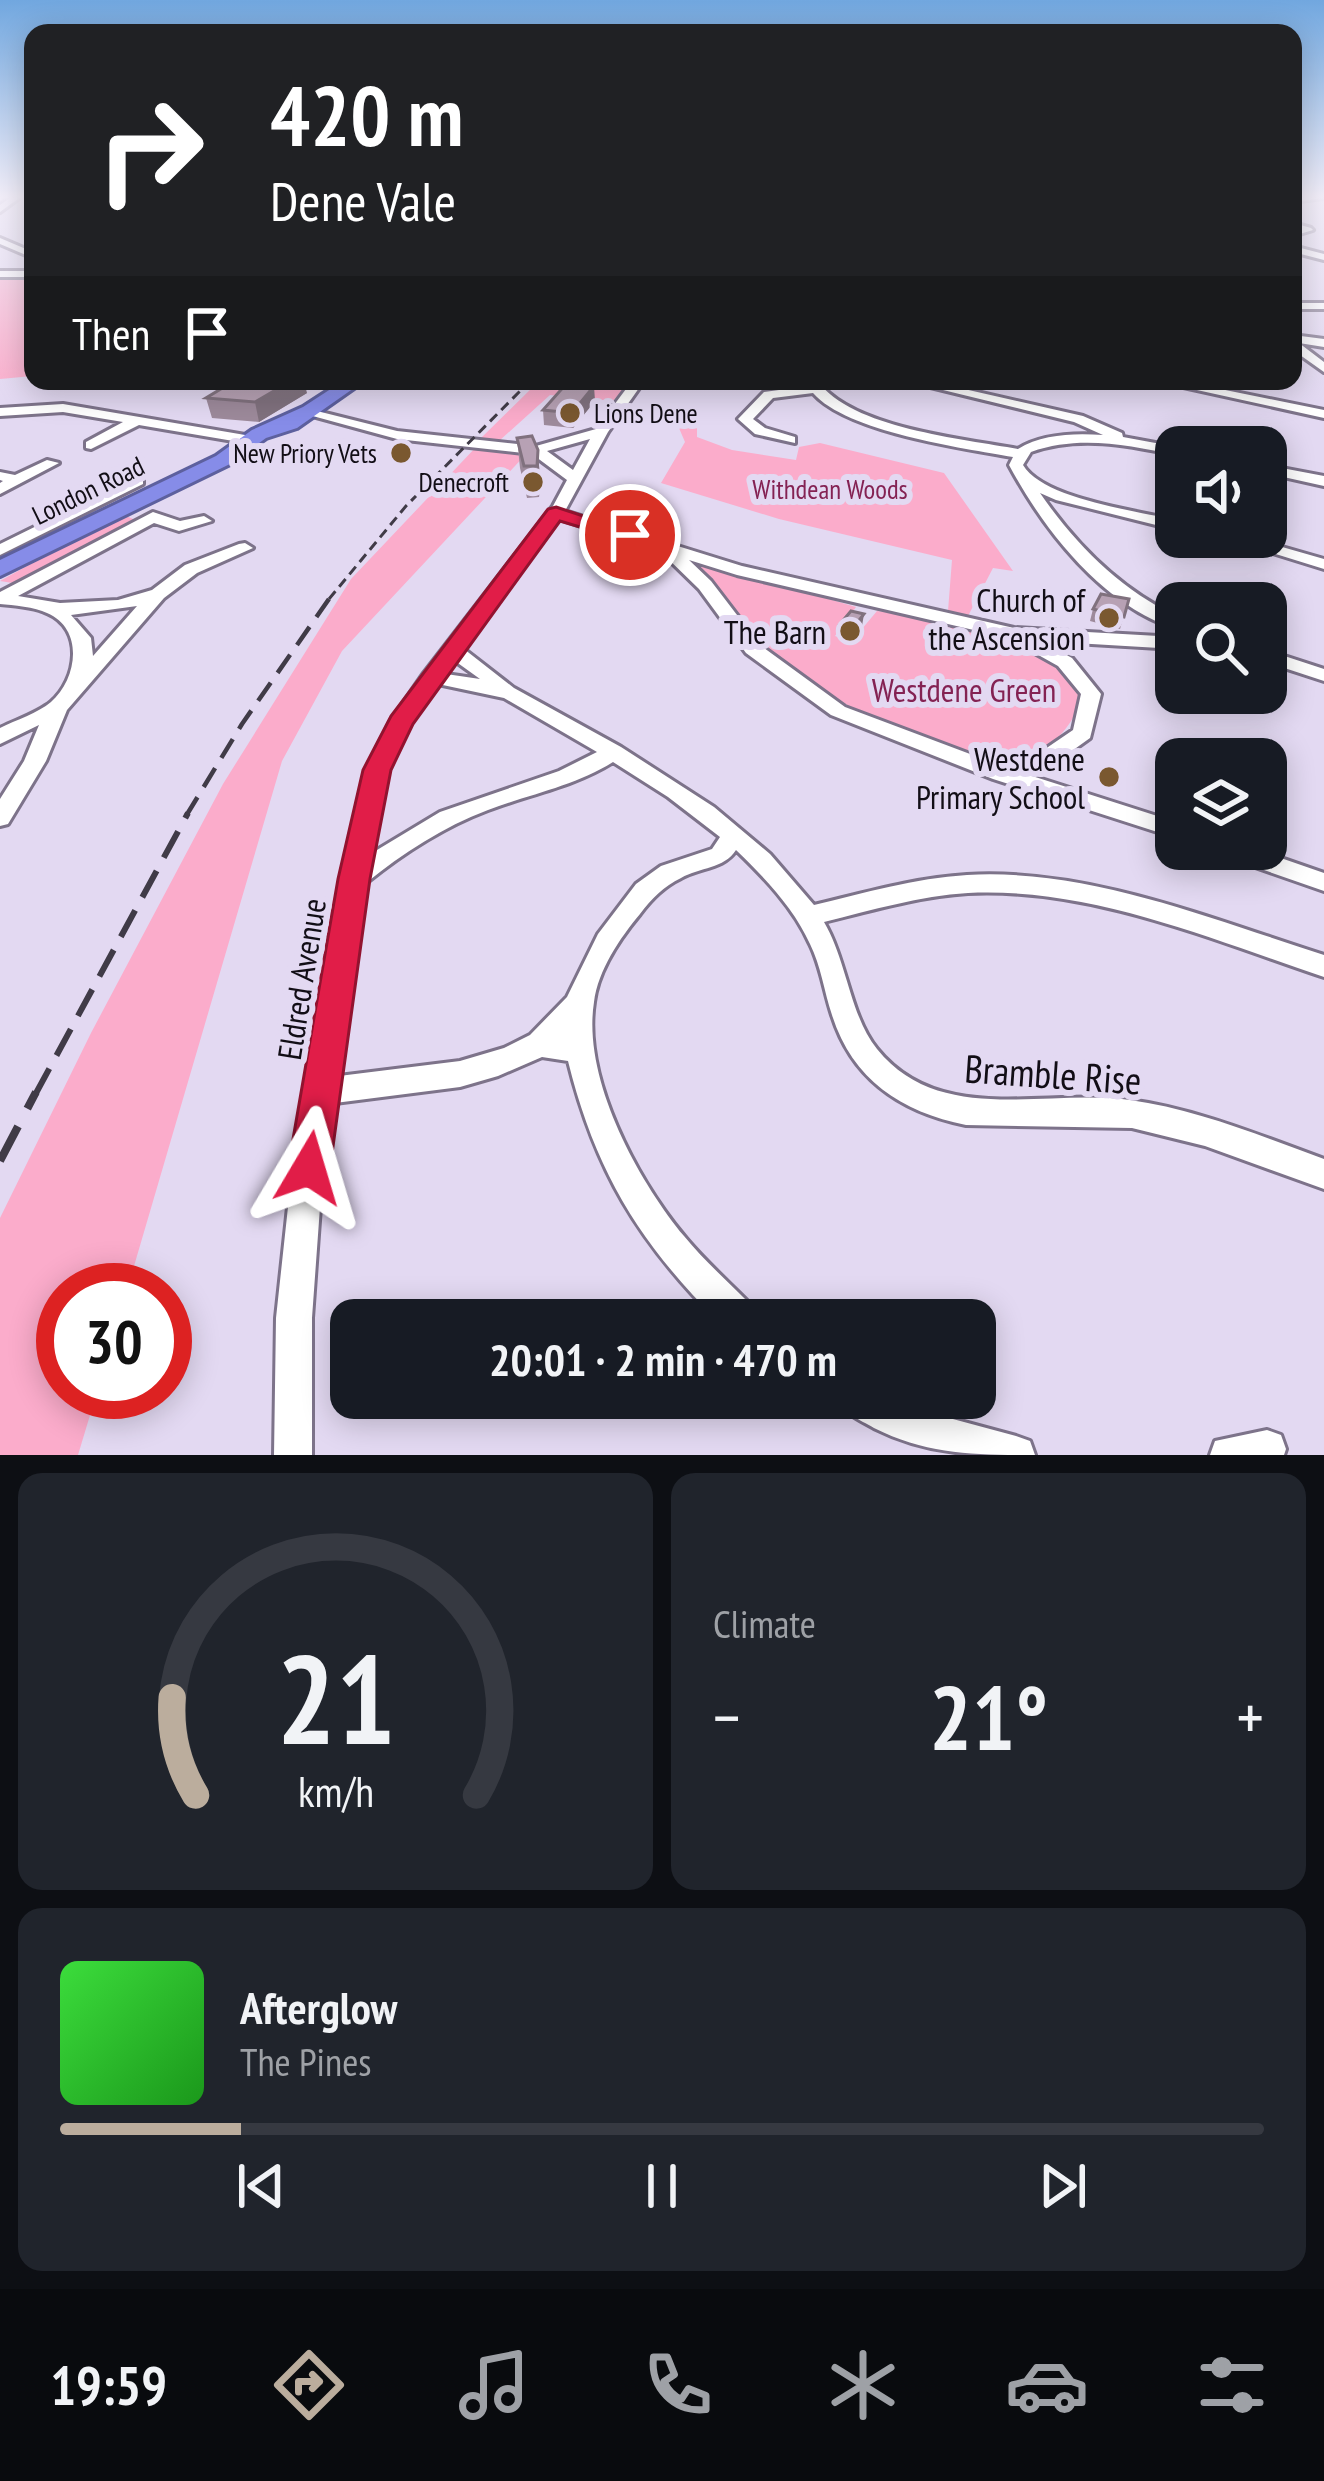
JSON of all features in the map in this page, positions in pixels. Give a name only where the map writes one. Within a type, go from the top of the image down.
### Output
[{"type":"highway","name":"London Road","points":[[0,569],[41,538],[244,449],[251,440],[308,416],[343,390]]},
{"type":"street","name":"Eldred Avenue","points":[[293,1455],[294,1318],[319,1090],[377,770],[400,722],[556,513],[632,390]]},
{"type":"street","points":[[790,390],[769,395],[745,419],[760,430],[790,440]]},
{"type":"street","points":[[820,390],[862,417],[1019,454],[1051,440],[1155,447]]},
{"type":"street","points":[[951,390],[1078,419],[1128,442]]},
{"type":"street","points":[[1215,390],[1324,414]]},
{"type":"street","points":[[0,412],[63,408],[251,440]]},
{"type":"street","points":[[308,416],[397,435],[407,443],[418,437],[536,450],[602,432]]},
{"type":"street","points":[[91,446],[136,421]]},
{"type":"street","points":[[536,450],[577,480]]},
{"type":"street","points":[[1019,454],[1016,465],[1041,503],[1115,588],[1155,611]]},
{"type":"street","points":[[4,496],[8,478],[52,463]]},
{"type":"street","points":[[1287,474],[1324,481]]},
{"type":"street","points":[[0,550],[41,538],[138,481]]},
{"type":"street","points":[[1031,484],[1060,496],[1155,519]]},
{"type":"street","points":[[1041,503],[1060,496]]},
{"type":"street","points":[[556,513],[737,570],[1014,634],[1155,642]]},
{"type":"street","points":[[3,594],[153,517],[179,526],[204,521]]},
{"type":"street","points":[[663,545],[705,585],[753,649],[838,711],[1001,774],[1042,777],[1155,822]]},
{"type":"street","points":[[0,818],[34,761],[57,708],[78,681],[158,595],[191,569],[245,548]]},
{"type":"street","points":[[1287,554],[1324,564]]},
{"type":"street","points":[[705,585],[737,570]]},
{"type":"street","points":[[3,594],[56,610],[104,610],[158,595]]},
{"type":"street","points":[[56,610],[80,630],[86,650],[78,681]]},
{"type":"street","points":[[1014,634],[1065,662],[1091,694],[1083,733],[1042,777]]},
{"type":"street","points":[[319,1090],[470,1076],[510,1062],[540,1044],[578,1003],[596,958],[624,915],[653,883],[669,869],[727,845],[692,799],[510,693],[452,649]]},
{"type":"street","points":[[1287,663],[1324,675]]},
{"type":"street","points":[[431,677],[510,693]]},
{"type":"street","points":[[0,737],[57,708]]},
{"type":"street","points":[[354,879],[399,841],[475,806],[583,771],[613,752]]},
{"type":"street","points":[[362,842],[399,841]]},
{"type":"street","name":"Bramble Rise","points":[[727,845],[763,864],[808,916],[836,980],[846,1028],[872,1068],[919,1100],[983,1113],[1130,1114],[1228,1139],[1324,1174]]},
{"type":"street","points":[[1287,869],[1324,882]]},
{"type":"street","points":[[808,916],[972,884],[1034,888],[1114,904],[1324,966]]},
{"type":"street","points":[[578,1003],[580,1051],[598,1112],[627,1177],[670,1246],[722,1299]]},
{"type":"street","points":[[540,1044],[580,1051]]},
{"type":"street","points":[[894,1419],[1016,1455]]},
{"type":"green space","points":[[0,274],[24,275],[24,377],[0,379]]},
{"type":"green space","points":[[530,390],[622,390],[613,401],[550,395],[499,441],[481,438]]},
{"type":"green space","name":"Withdean Woods","points":[[677,408],[697,412],[697,437],[732,450],[796,460],[799,447],[820,443],[944,473],[1013,571],[993,568],[968,616],[948,611],[952,560],[779,519],[661,483],[685,442],[673,414]]},
{"type":"green space","points":[[477,446],[528,452],[342,651],[282,761],[135,1263],[36,1263],[36,1419],[89,1419],[78,1455],[0,1455],[0,1218],[91,1033],[223,784],[351,579]]},
{"type":"green space","points":[[121,514],[138,521],[19,584],[0,581]]},
{"type":"green space","name":"Westdene Green","points":[[679,555],[856,607],[835,636],[851,642],[877,611],[945,621],[1013,639],[1057,663],[1084,696],[1057,738],[1038,752],[1013,760],[956,753],[853,708],[772,656]]},
{"type":"building","points":[[219,390],[276,390],[255,402],[206,398]]},
{"type":"building","points":[[561,390],[591,390],[572,413],[543,410]]},
{"type":"building","points":[[532,436],[538,450],[537,466],[524,466],[517,438]]},
{"type":"building","points":[[1101,594],[1129,599],[1124,617],[1093,609]]},
{"type":"building","points":[[851,611],[864,614],[853,628],[840,624]]},
{"type":"railway","points":[[329,599],[406,506],[521,390]]},
{"type":"railway","points":[[186,816],[242,724],[331,596]]},
{"type":"railway","points":[[35,1095],[188,813]]},
{"type":"railway","points":[[0,1161],[36,1092]]},
{"type":"place","name":"Lions Dene","points":[[570,413]]},
{"type":"place","name":"New Priory Vets","points":[[401,453]]},
{"type":"place","name":"Denecroft","points":[[533,482]]},
{"type":"place","name":"Church of the Ascension","points":[[1109,618]]},
{"type":"place","name":"The Barn","points":[[850,631]]},
{"type":"place","name":"Westdene Primary School","points":[[1109,777]]},
{"type":"route","points":[[309,1168],[354,879],[377,770],[400,722],[556,513],[630,535]]}]
